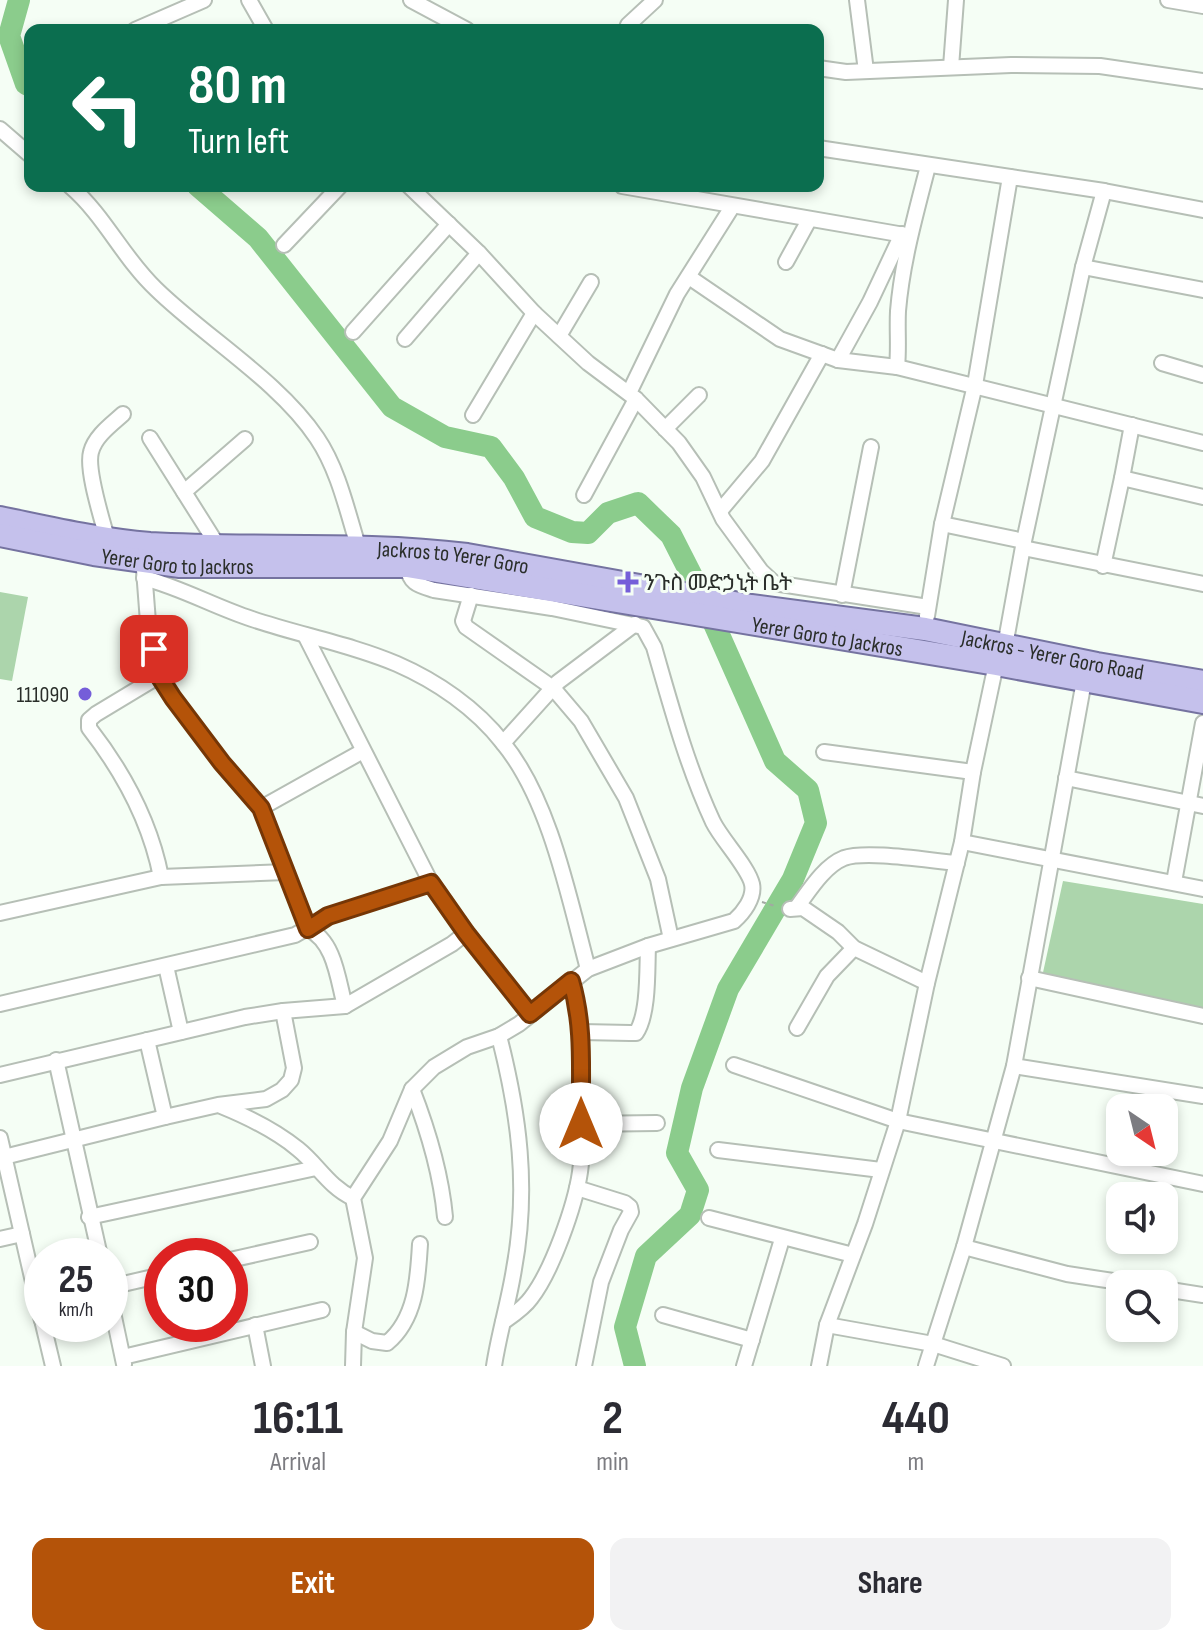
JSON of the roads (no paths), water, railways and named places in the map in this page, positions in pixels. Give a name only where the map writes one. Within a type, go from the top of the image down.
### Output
[{"type":"main road","name":"Jackros to Yerer Goro","points":[[0,518],[149,544],[365,546],[467,555],[751,606],[919,621]]},
{"type":"main road","name":"Yerer Goro to Jackros","points":[[0,535],[144,570],[180,566],[407,566],[954,658],[1001,655],[1084,681],[1203,702]]},
{"type":"main road","name":"Jackros - Yerer Goro Road","points":[[919,621],[1001,655],[1203,682]]},
{"type":"street","points":[[149,24],[204,0]]},
{"type":"street","points":[[249,0],[263,24]]},
{"type":"street","points":[[411,0],[456,24]]},
{"type":"street","points":[[631,24],[655,0]]},
{"type":"street","points":[[857,0],[866,71]]},
{"type":"street","points":[[951,67],[956,0]]},
{"type":"street","points":[[1168,0],[1203,6]]},
{"type":"street","points":[[824,69],[846,72],[951,67],[1100,66],[1203,81]]},
{"type":"street","points":[[0,129],[24,150]]},
{"type":"street","points":[[824,149],[1104,191],[1203,210]]},
{"type":"street","points":[[838,360],[906,235],[928,166]]},
{"type":"street","points":[[415,192],[479,253],[534,313],[588,363],[632,396],[679,443],[703,477],[720,511],[761,571],[774,583],[842,595],[919,621],[975,385],[1010,177]]},
{"type":"street","points":[[819,1366],[827,1325],[898,1121],[927,983],[962,842],[973,772],[1001,655],[1083,267],[1104,191]]},
{"type":"street","points":[[76,192],[95,211],[157,290],[303,420],[327,457],[365,546]]},
{"type":"street","points":[[284,245],[334,192]]},
{"type":"street","points":[[653,192],[906,235]]},
{"type":"street","points":[[584,495],[677,294],[732,207]]},
{"type":"street","points":[[786,262],[809,220]]},
{"type":"street","points":[[353,332],[449,224]]},
{"type":"street","points":[[897,367],[900,342],[898,313],[906,235]]},
{"type":"street","points":[[405,339],[479,253]]},
{"type":"street","points":[[1083,267],[1203,290]]},
{"type":"street","points":[[689,277],[780,339],[838,360],[897,367],[1203,443]]},
{"type":"street","points":[[559,336],[591,282]]},
{"type":"street","points":[[473,415],[534,313]]},
{"type":"street","points":[[720,511],[762,461],[822,354]]},
{"type":"street","points":[[1162,363],[1203,375]]},
{"type":"street","points":[[665,429],[699,395]]},
{"type":"street","points":[[107,538],[90,464],[91,451],[100,435],[123,414]]},
{"type":"street","points":[[1103,566],[1132,425]]},
{"type":"street","points":[[150,438],[218,546]]},
{"type":"street","points":[[184,492],[245,439]]},
{"type":"street","points":[[842,595],[871,447]]},
{"type":"street","points":[[1122,478],[1203,497]]},
{"type":"street","points":[[942,524],[1103,566],[1203,584]]},
{"type":"street","points":[[353,1366],[354,1332],[365,1258],[353,1198],[390,1141],[412,1089],[420,1078],[467,1047],[499,1036],[588,969],[648,946],[734,921],[744,912],[752,893],[752,885],[715,825],[685,750],[654,647],[643,627],[416,585],[409,579],[407,566]]},
{"type":"street","points":[[144,570],[175,587],[251,619],[398,664],[458,699],[503,743],[541,811],[588,969]]},
{"type":"street","points":[[144,570],[148,622],[159,676],[214,753],[261,808],[308,929],[319,935],[330,952],[345,1006]]},
{"type":"street","points":[[471,595],[463,621],[466,627],[553,688],[599,748],[626,798],[658,879],[671,939]]},
{"type":"street","points":[[503,743],[567,674],[635,624]]},
{"type":"street","points":[[305,635],[431,883],[530,1014]]},
{"type":"street","points":[[159,676],[96,714],[89,720],[89,728],[129,786],[149,832],[161,877]]},
{"type":"street","points":[[926,1366],[964,1247],[1014,1066],[1084,681]]},
{"type":"street","points":[[1174,882],[1203,723]]},
{"type":"street","points":[[261,808],[363,751]]},
{"type":"street","points":[[824,752],[973,772]]},
{"type":"street","points":[[1066,778],[1203,806]]},
{"type":"street","points":[[962,842],[1203,889]]},
{"type":"street","points":[[927,983],[854,948],[803,908],[792,908],[827,871],[843,859],[866,856],[957,863]]},
{"type":"street","points":[[0,913],[161,877],[286,872]]},
{"type":"street","points":[[0,1004],[295,935],[328,916],[431,883]]},
{"type":"street","points":[[0,1075],[283,1011],[345,1006],[466,933]]},
{"type":"street","points":[[582,1032],[636,1033],[643,1017],[648,946]]},
{"type":"street","points":[[797,1028],[827,976],[854,948]]},
{"type":"street","points":[[166,966],[181,1032]]},
{"type":"street","points":[[1029,978],[1203,1016]]},
{"type":"street","points":[[503,1322],[531,1299],[541,1282],[552,1262],[577,1188],[582,1148],[582,1032],[580,1010],[571,981]]},
{"type":"street","points":[[4,1157],[218,1105],[266,1099],[282,1090],[291,1080],[294,1068],[283,1011]]},
{"type":"street","points":[[494,1366],[515,1267],[521,1175],[514,1095],[499,1036]]},
{"type":"street","points":[[147,1040],[165,1117]]},
{"type":"street","points":[[56,1060],[95,1238]]},
{"type":"street","points":[[734,1065],[898,1121],[1203,1184]]},
{"type":"street","points":[[1014,1066],[1203,1096]]},
{"type":"street","points":[[412,1089],[425,1124],[443,1193],[445,1217]]},
{"type":"street","points":[[218,1105],[268,1128],[297,1149],[331,1186],[353,1198]]},
{"type":"street","points":[[581,1124],[657,1123]]},
{"type":"street","points":[[0,1138],[24,1241]]},
{"type":"street","points":[[718,1150],[881,1170]]},
{"type":"street","points":[[89,1217],[316,1168]]},
{"type":"street","points":[[577,1188],[625,1203],[631,1212],[601,1282],[584,1366]]},
{"type":"street","points":[[709,1218],[853,1255]]},
{"type":"street","points":[[0,1239],[22,1234]]},
{"type":"street","points":[[744,1366],[782,1239]]},
{"type":"street","points":[[248,1256],[310,1242]]},
{"type":"street","points":[[354,1332],[372,1341],[387,1343],[398,1334],[418,1285],[420,1244]]},
{"type":"street","points":[[964,1247],[1067,1274],[1106,1280]]},
{"type":"street","points":[[1178,1291],[1203,1295]]},
{"type":"street","points":[[120,1342],[124,1362],[255,1325],[322,1310]]},
{"type":"street","points":[[663,1315],[752,1340]]},
{"type":"street","points":[[255,1325],[263,1366]]},
{"type":"street","points":[[827,1325],[933,1344],[1003,1366]]},
{"type":"street","points":[[47,1342],[53,1366]]},
{"type":"waterway","points":[[19,0],[9,36],[24,78]]},
{"type":"waterway","points":[[205,192],[258,238],[392,407],[445,437],[491,447],[514,478],[535,517],[572,532],[588,533],[608,513],[638,503],[671,535],[700,592],[775,761],[808,790],[816,823],[793,879],[728,989],[692,1088],[677,1153],[698,1190],[690,1215],[646,1256],[625,1327],[635,1366]]},
{"type":"place","name":"ንጉስ መድኃኒት ቤት","points":[[628,582]]},
{"type":"place","name":"111090","points":[[85,694]]}]
